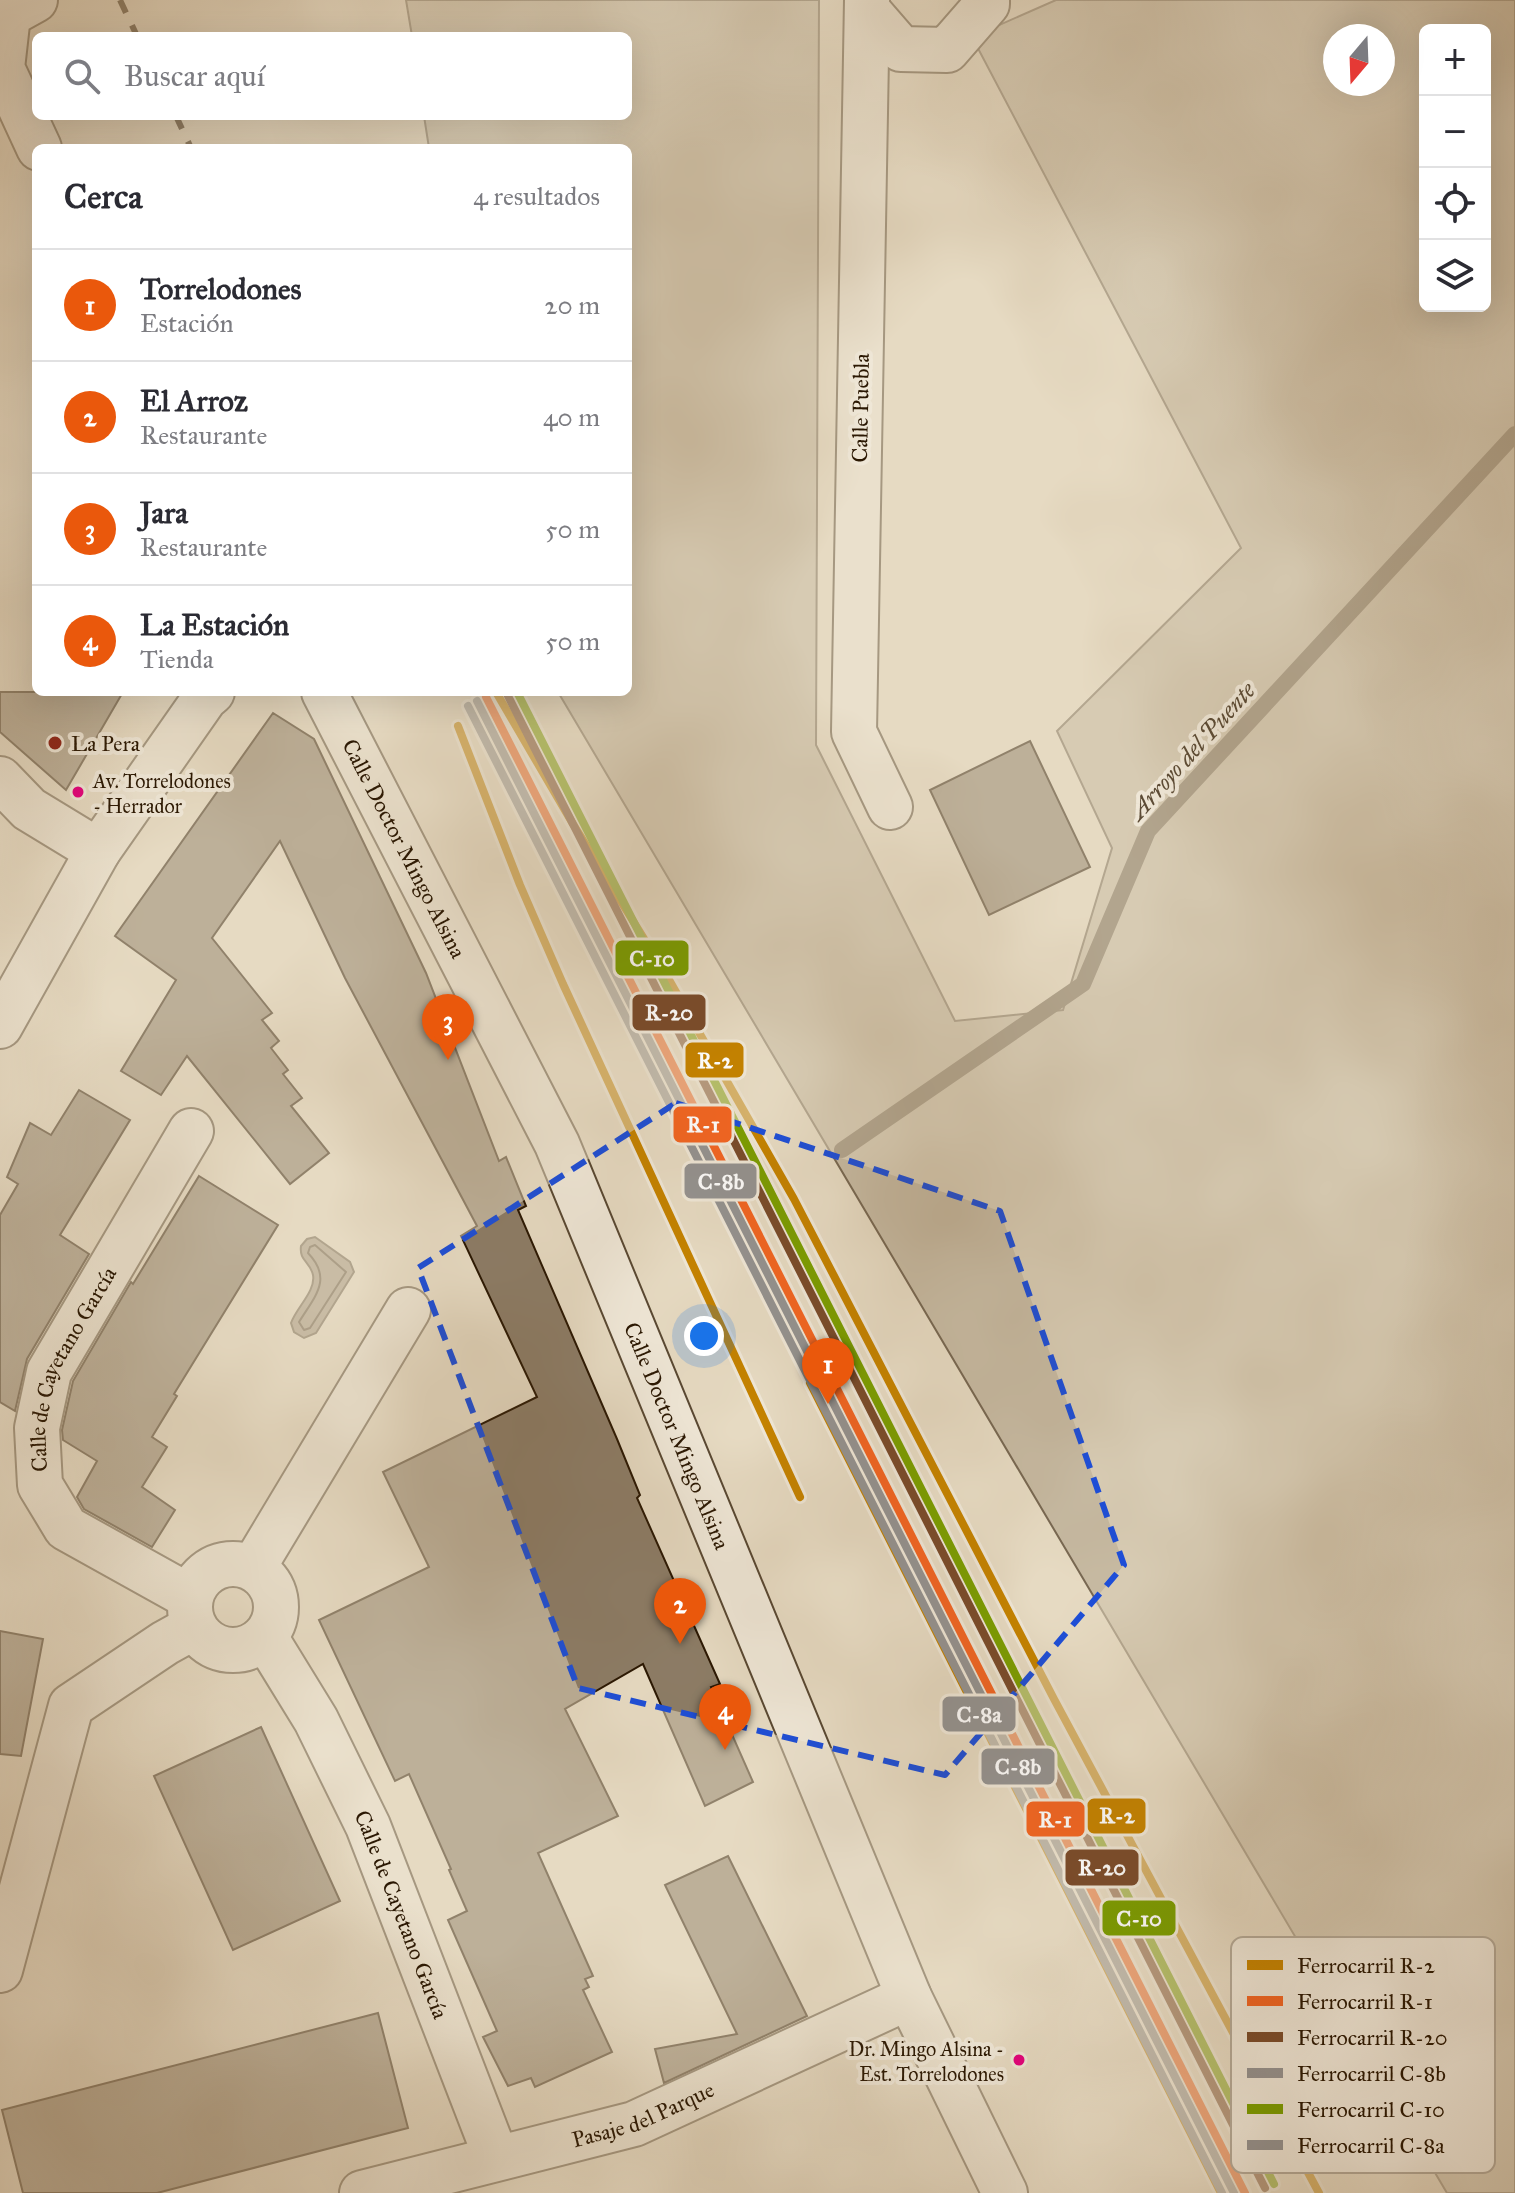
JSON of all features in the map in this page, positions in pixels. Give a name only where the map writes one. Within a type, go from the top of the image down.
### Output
[{"type":"street","points":[[868,6],[901,49],[947,50],[987,4],[987,0]]},
{"type":"street","name":"Calle Puebla","points":[[868,6],[854,732],[890,807]]},
{"type":"street","points":[[22,7],[2,68],[37,144]]},
{"type":"street","points":[[6,1004],[98,851],[207,696]]},
{"type":"street","name":"Calle Doctor Mingo Alsina","points":[[326,696],[557,1144],[909,1997],[1005,2193]]},
{"type":"street","points":[[0,779],[29,809],[98,851]]},
{"type":"street","name":"Calle de Cayetano García","points":[[191,1131],[49,1372],[37,1428],[40,1485],[66,1528],[192,1612]]},
{"type":"street","points":[[253,1568],[408,1310]]},
{"type":"street","points":[[0,1970],[71,1706],[165,1643],[192,1612],[199,1579],[215,1567],[234,1564],[253,1568],[274,1590],[277,1604],[275,1619],[265,1637],[248,1648],[227,1651],[207,1643],[192,1612]]},
{"type":"street","name":"Calle de Cayetano García","points":[[265,1637],[316,1720],[368,1826],[496,2157]]},
{"type":"street","name":"Pasaje del Parque","points":[[362,2193],[634,2124],[909,1997]]},
{"type":"highlighted area","points":[[676,1103],[1000,1211],[1124,1565],[945,1775],[578,1688],[418,1268]]},
{"type":"shaded area","points":[[406,0],[819,0],[816,745],[955,1021],[1063,1010],[1112,848],[1057,731],[1241,548],[972,37],[1056,0],[1515,0],[1515,2193],[1447,2193],[1435,2173],[1495,2173],[1495,1937],[1295,1937],[560,696],[632,696],[632,144],[428,144],[425,120],[632,120],[632,32],[411,32]]},
{"type":"water","points":[[315,1237],[350,1262],[354,1272],[316,1333],[304,1338],[294,1332],[291,1323],[313,1281],[312,1270],[302,1255],[301,1246],[307,1239]]},
{"type":"building","points":[[0,692],[32,692],[32,696],[121,696],[66,790],[0,732]]},
{"type":"building","points":[[273,713],[314,739],[426,973],[499,1161],[506,1157],[526,1206],[518,1210],[617,1439],[640,1495],[637,1498],[720,1684],[711,1687],[753,1782],[705,1806],[643,1664],[565,1709],[618,1816],[538,1853],[593,1976],[585,1979],[589,1987],[583,1990],[612,2052],[535,2087],[531,2078],[508,2086],[483,2037],[497,2031],[448,1920],[467,1911],[451,1869],[409,1774],[395,1781],[319,1620],[429,1567],[383,1472],[537,1397],[461,1236],[477,1226],[345,978],[280,841],[212,938],[272,1013],[262,1020],[279,1041],[271,1048],[288,1070],[283,1074],[302,1098],[291,1106],[329,1153],[290,1184],[187,1056],[161,1095],[121,1071],[176,980],[115,936]]},
{"type":"building","points":[[1030,741],[1090,867],[989,915],[930,790]]},
{"type":"building","points":[[79,1090],[130,1120],[60,1235],[89,1254],[27,1359],[15,1411],[0,1402],[0,1215],[18,1184],[7,1177],[30,1123],[51,1135]]},
{"type":"building","points":[[199,1176],[278,1225],[174,1394],[177,1396],[152,1437],[167,1447],[142,1487],[175,1510],[152,1547],[84,1509],[77,1497],[97,1461],[63,1440],[62,1430],[73,1381],[131,1282],[133,1284]]},
{"type":"building","points":[[0,1631],[43,1639],[21,1756],[0,1754]]},
{"type":"building","points":[[261,1727],[340,1901],[233,1950],[154,1776]]},
{"type":"building","points":[[728,1856],[807,2016],[664,2083],[655,2049],[737,2034],[665,1885]]},
{"type":"building","points":[[378,2013],[408,2128],[157,2193],[23,2193],[2,2110]]},
{"type":"waterway","name":"Arroyo del Puente","points":[[842,1150],[1083,984],[1148,831],[1515,434]]},
{"type":"railway","points":[[120,0],[135,32]]},
{"type":"railway","points":[[178,120],[189,144]]},
{"type":"rail line","name":"R-2","points":[[498,696],[664,971],[794,1199],[1054,1699],[1231,2029]]},
{"type":"rail line","name":"R-20","points":[[508,696],[1231,2121]]},
{"type":"rail line","name":"C-10","points":[[519,696],[1231,2099]]},
{"type":"rail line","name":"R-1","points":[[486,697],[1231,2165]]},
{"type":"rail line","name":"C-8b","points":[[477,701],[1234,2193]]},
{"type":"rail line","name":"C-8a","points":[[468,706],[1222,2193]]},
{"type":"rail line","name":"R-2","points":[[458,726],[520,885],[563,984],[800,1497]]},
{"type":"rail line","name":"R-2","points":[[810,1383],[1221,2193]]},
{"type":"rail line","name":"R-1","points":[[1235,2173],[1245,2193]]},
{"type":"rail line","name":"R-20","points":[[1257,2173],[1265,2188]]},
{"type":"rail line","name":"C-10","points":[[1268,2173],[1274,2184]]},
{"type":"rail line","name":"R-2","points":[[1308,2173],[1319,2193]]},
{"type":"place","name":"La Pera","points":[[55,743]]},
{"type":"place","name":"Av. Torrelodones - Herrador","points":[[78,792]]},
{"type":"place","name":"Jara","points":[[448,1060]]},
{"type":"place","name":"Torrelodones","points":[[828,1404]]},
{"type":"place","name":"El Arroz","points":[[680,1644]]},
{"type":"place","name":"La Estación","points":[[725,1750]]},
{"type":"place","name":"Dr. Mingo Alsina - Est. Torrelodones","points":[[1019,2060]]}]
